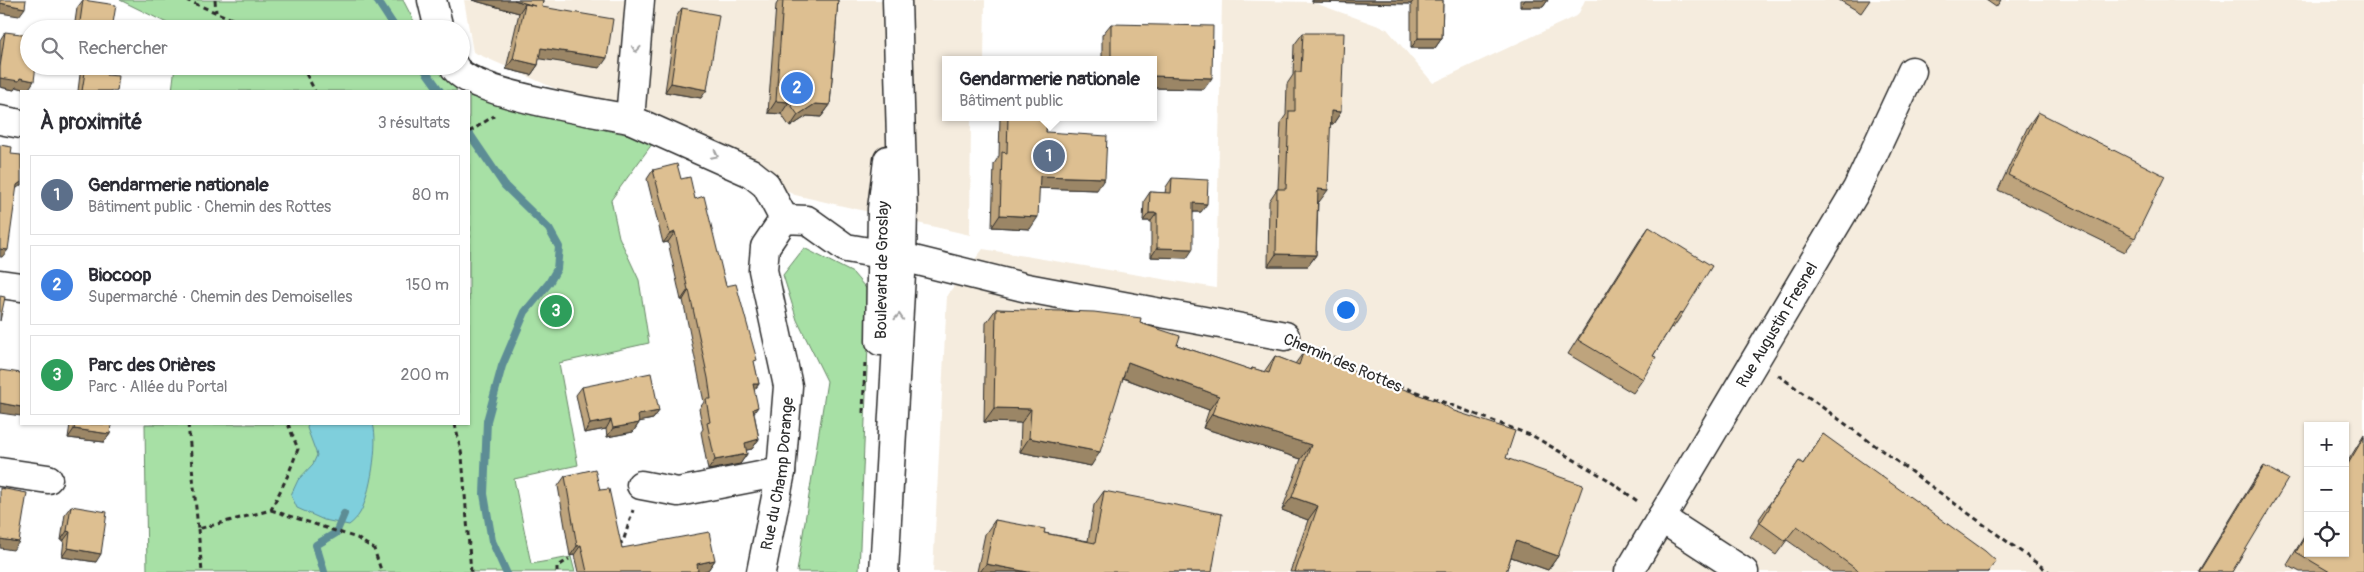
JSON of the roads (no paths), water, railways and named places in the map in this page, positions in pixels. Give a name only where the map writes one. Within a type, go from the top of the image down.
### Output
[{"type":"street","points":[[432,0],[437,20]]},
{"type":"street","points":[[630,119],[640,0]]},
{"type":"street","name":"Boulevard de Groslay","points":[[884,572],[889,453],[891,256],[903,209],[897,0]]},
{"type":"street","name":"Rue Augustin Fresnel","points":[[1629,572],[1857,189],[1912,71]]},
{"type":"street","points":[[463,75],[475,83],[512,94],[630,119],[751,173],[766,185],[784,220],[807,220],[846,248],[891,256]]},
{"type":"street","points":[[0,120],[20,124]]},
{"type":"street","name":"Rue du Champ Dorange","points":[[761,572],[781,472],[788,386],[763,270],[765,247],[784,220]]},
{"type":"street","name":"Chemin des Rottes","points":[[891,256],[1027,288],[1285,336]]},
{"type":"street","points":[[0,284],[20,287]]},
{"type":"street","points":[[0,472],[48,479]]},
{"type":"street","points":[[641,486],[678,492],[781,472]]},
{"type":"street","points":[[1661,518],[1744,572]]},
{"type":"water","points":[[308,425],[373,425],[375,443],[370,482],[364,505],[355,520],[349,525],[324,520],[297,508],[291,495],[298,480],[313,464],[317,455],[307,428]]},
{"type":"waterway","points":[[377,0],[390,20]]},
{"type":"waterway","points":[[428,75],[439,90]]},
{"type":"waterway","points":[[470,134],[505,186],[549,229],[559,247],[557,269],[549,283],[525,312],[502,366],[487,421],[484,494],[492,541],[506,572]]},
{"type":"waterway","points":[[324,572],[316,545],[336,533],[344,514]]},
{"type":"place","name":"Biocoop","points":[[797,88]]},
{"type":"place","name":"Gendarmerie nationale","points":[[1049,156]]},
{"type":"place","name":"Parc des Orières","points":[[556,311]]}]
